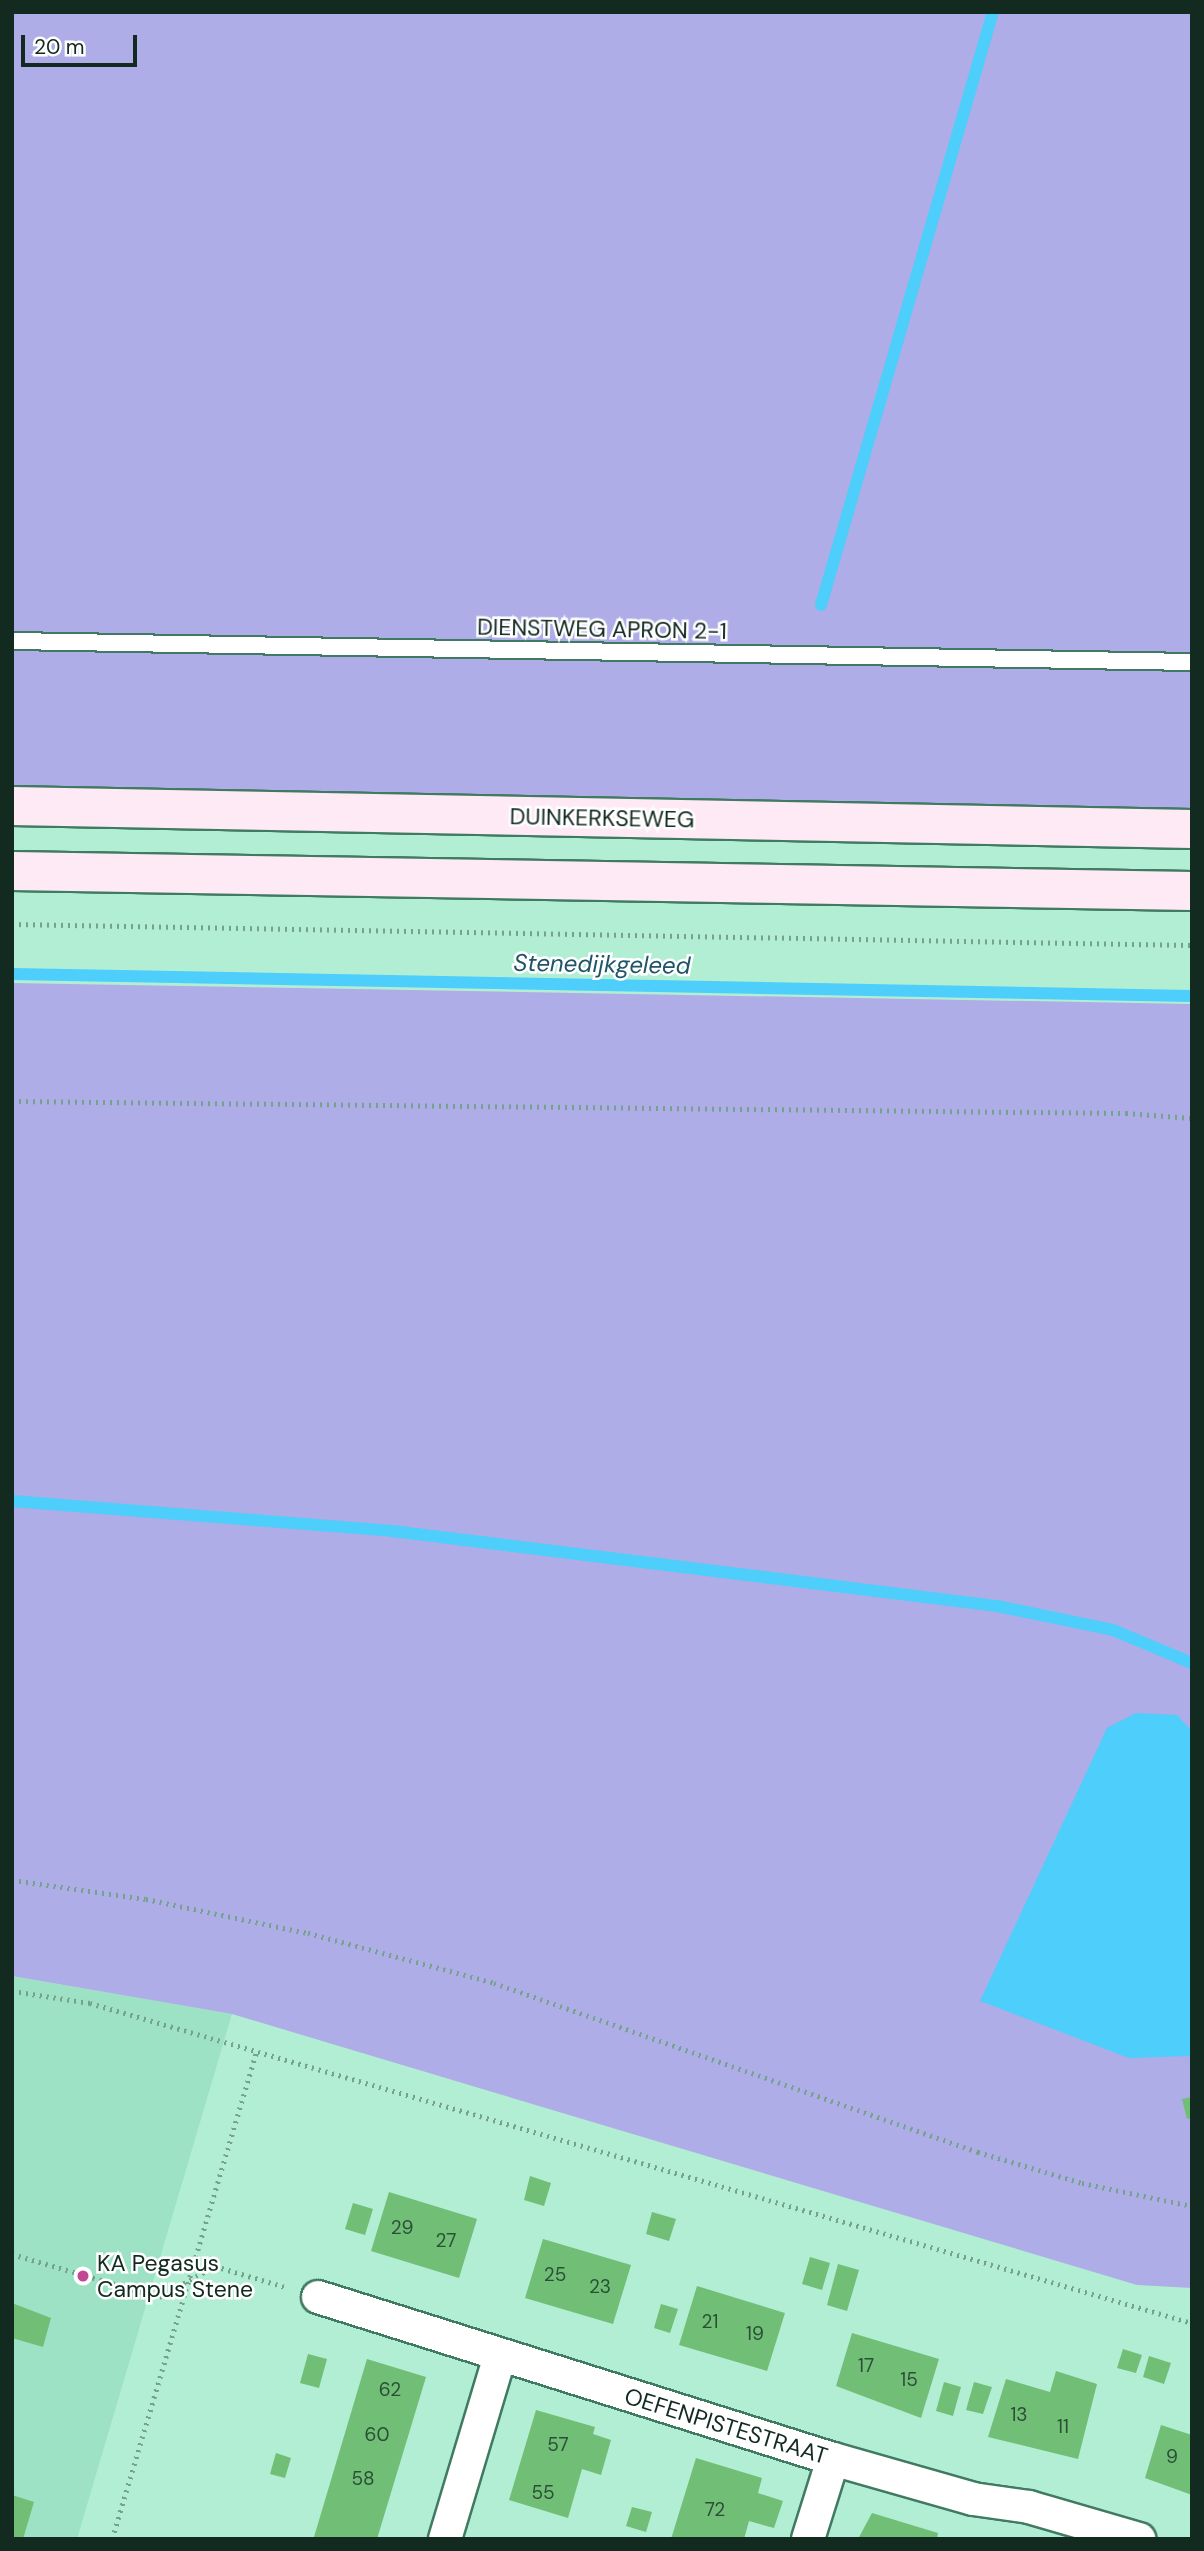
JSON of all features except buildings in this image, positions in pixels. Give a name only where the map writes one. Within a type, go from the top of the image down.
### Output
[{"type":"main road","name":"DUINKERKSEWEG","points":[[12,806],[1192,829]]},
{"type":"main road","points":[[12,871],[1192,891]]},
{"type":"street","name":"OEFENPISTESTRAAT","points":[[318,2297],[833,2459],[973,2499],[1029,2507],[1139,2539]]},
{"type":"street","points":[[445,2539],[500,2356]]},
{"type":"street","points":[[808,2539],[833,2459]]},
{"type":"lane","name":"DIENSTWEG APRON 2-1","points":[[12,640],[1192,662]]},
{"type":"path","points":[[12,924],[1192,946]]},
{"type":"path","points":[[12,1101],[1126,1113],[1192,1118]]},
{"type":"path","points":[[12,1881],[146,1899],[308,1933],[481,1980],[978,2152],[1082,2183],[1192,2206]]},
{"type":"path","points":[[12,1991],[90,2003],[1192,2323]]},
{"type":"path","points":[[112,2539],[256,2053]]},
{"type":"path","points":[[12,2254],[159,2297],[215,2266],[318,2297]]},
{"type":"shaded area","points":[[12,12],[1192,12],[1192,829],[12,807]]},
{"type":"shaded area","points":[[12,983],[1192,1004],[1192,2288],[1137,2285],[232,2014],[12,1976]]},
{"type":"shaded area","points":[[1136,1713],[1177,1715],[1192,1731],[1192,2056],[1129,2058],[980,2001],[1107,1728]]},
{"type":"shaded area","name":"KA Pegasus Campus Stene","points":[[12,1976],[232,2014],[77,2539],[12,2539]]},
{"type":"waterway","points":[[821,605],[993,12]]},
{"type":"waterway","name":"Stenedijkgeleed","points":[[12,974],[1192,996]]},
{"type":"waterway","points":[[12,1501],[392,1531],[997,1606],[1113,1630],[1192,1663]]},
{"type":"place","name":"KA Pegasus Campus Stene","points":[[83,2276]]}]
